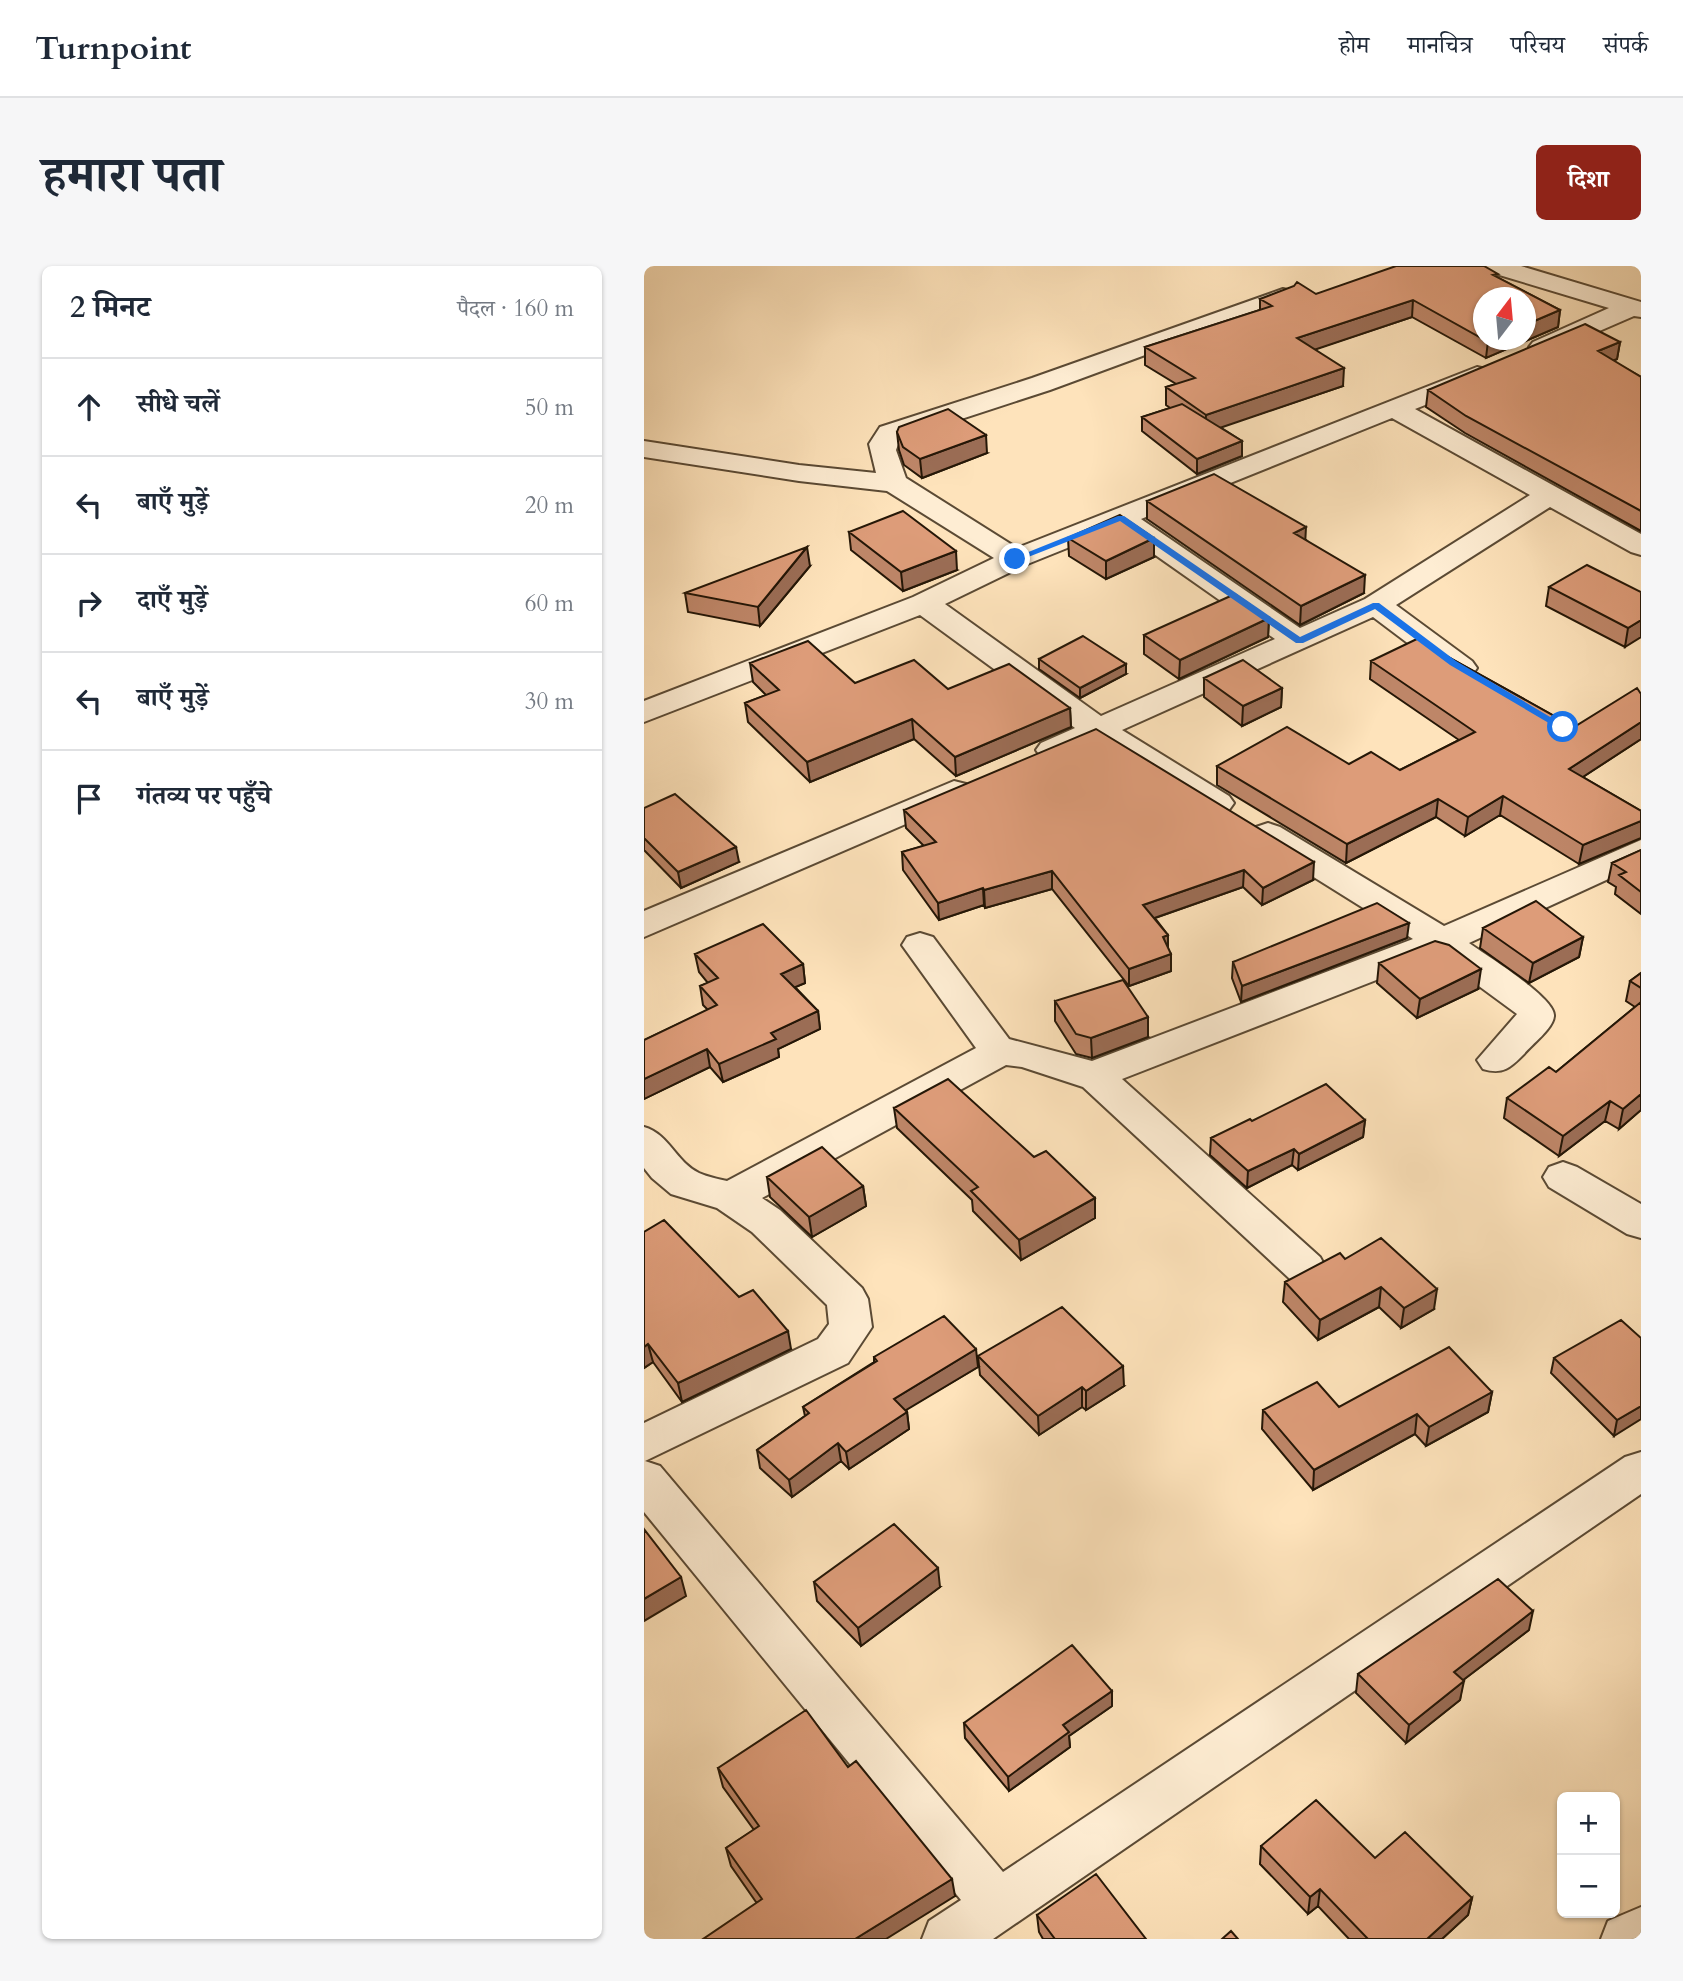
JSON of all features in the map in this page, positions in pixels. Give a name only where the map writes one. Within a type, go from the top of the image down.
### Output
[{"type":"street","points":[[1494,266],[1637,309]]},
{"type":"street","points":[[894,483],[881,448],[883,439],[890,433],[1041,384],[1283,296]]},
{"type":"street","points":[[644,712],[924,603],[1015,559],[1637,309]]},
{"type":"street","points":[[1394,408],[1641,546]]},
{"type":"street","points":[[644,449],[773,470],[894,483],[1015,559]]},
{"type":"street","points":[[1022,762],[1376,605],[1550,495]]},
{"type":"street","points":[[1121,518],[1299,641]]},
{"type":"street","points":[[924,603],[1099,730],[1442,941],[1535,1010],[1536,1017],[1496,1060]]},
{"type":"street","points":[[1376,605],[1453,663],[1488,683]]},
{"type":"street","points":[[644,925],[984,779]]},
{"type":"street","points":[[731,1197],[999,1052],[1018,1052],[1076,1073],[1094,1075],[1442,941],[1641,851]]},
{"type":"street","points":[[920,945],[999,1052]]},
{"type":"street","points":[[1094,1075],[1305,1268]]},
{"type":"street","points":[[644,1142],[685,1184],[731,1197],[766,1221],[847,1299],[851,1327],[833,1351],[644,1443]]},
{"type":"street","points":[[1563,1177],[1641,1223]]},
{"type":"street","points":[[948,1939],[1641,1470]]},
{"type":"street","points":[[644,1479],[999,1906]]},
{"type":"street","points":[[1627,1939],[1641,1932]]},
{"type":"building","points":[[1396,266],[1484,266],[1498,274],[1493,275],[1516,287],[1473,287],[1473,333],[1413,300],[1297,338],[1344,368],[1206,415],[1166,387],[1195,378],[1145,347],[1272,306],[1260,299],[1294,286],[1297,282],[1316,294]]},
{"type":"building","points":[[1536,297],[1560,310],[1536,320]]},
{"type":"building","points":[[1585,324],[1620,342],[1598,351],[1641,377],[1641,511],[1466,416],[1428,390],[1523,350],[1536,350],[1536,345]]},
{"type":"building","points":[[1182,404],[1242,441],[1197,459],[1142,417]]},
{"type":"building","points":[[948,409],[986,435],[920,459],[903,447],[897,432],[899,427]]},
{"type":"building","points":[[1214,474],[1306,527],[1294,533],[1365,575],[1301,606],[1147,501]]},
{"type":"building","points":[[903,511],[956,551],[901,572],[849,532]]},
{"type":"building","points":[[1120,515],[1154,538],[1106,561],[1068,538]]},
{"type":"building","points":[[807,547],[758,607],[685,593]]},
{"type":"building","points":[[1587,565],[1641,592],[1641,620],[1628,628],[1549,587]]},
{"type":"building","points":[[1235,594],[1269,618],[1180,660],[1144,635]]},
{"type":"building","points":[[1083,636],[1126,664],[1080,688],[1039,659]]},
{"type":"building","points":[[1421,637],[1443,654],[1574,727],[1637,688],[1641,694],[1641,722],[1569,769],[1641,811],[1641,821],[1583,845],[1503,796],[1468,817],[1438,799],[1347,844],[1217,766],[1287,727],[1349,764],[1371,752],[1400,770],[1475,732],[1371,661]]},
{"type":"building","points":[[808,641],[855,683],[914,660],[948,689],[1009,664],[1070,708],[955,757],[912,719],[807,762],[745,703],[779,690],[750,663]]},
{"type":"building","points":[[1243,660],[1282,688],[1243,706],[1204,678]]},
{"type":"building","points":[[1096,729],[1314,862],[1263,888],[1244,870],[1143,905],[1168,935],[1163,937],[1171,954],[1129,969],[1052,871],[984,890],[983,888],[938,903],[902,852],[936,842],[904,810]]},
{"type":"building","points":[[675,794],[736,847],[678,872],[644,838],[644,808]]},
{"type":"building","points":[[1641,850],[1641,892],[1619,875],[1626,872],[1612,863]]},
{"type":"building","points":[[1536,901],[1583,937],[1533,963],[1483,928]]},
{"type":"building","points":[[1377,903],[1409,923],[1242,986],[1233,962]]},
{"type":"building","points":[[763,924],[803,964],[781,974],[818,1011],[771,1033],[776,1039],[719,1064],[707,1049],[644,1079],[644,1040],[717,1005],[700,986],[718,978],[695,954]]},
{"type":"building","points":[[1435,941],[1449,945],[1481,969],[1420,999],[1379,963]]},
{"type":"building","points":[[1641,973],[1641,988],[1630,981]]},
{"type":"building","points":[[1123,980],[1148,1017],[1091,1038],[1076,1034],[1055,1001]]},
{"type":"building","points":[[1641,1002],[1641,1094],[1623,1109],[1610,1101],[1563,1136],[1507,1098],[1549,1067],[1556,1072]]},
{"type":"building","points":[[948,1079],[1034,1157],[1046,1151],[1095,1198],[1019,1240],[971,1191],[978,1187],[894,1108]]},
{"type":"building","points":[[1326,1084],[1365,1120],[1299,1154],[1294,1149],[1248,1171],[1211,1138],[1250,1119],[1252,1121]]},
{"type":"building","points":[[822,1147],[863,1186],[809,1217],[767,1177]]},
{"type":"building","points":[[664,1220],[739,1297],[753,1290],[788,1331],[678,1383],[648,1344],[644,1347],[644,1232]]},
{"type":"building","points":[[1381,1238],[1437,1289],[1404,1308],[1381,1287],[1320,1320],[1285,1282],[1340,1253],[1345,1259]]},
{"type":"building","points":[[1062,1307],[1123,1366],[1086,1391],[1082,1387],[1038,1416],[978,1356]]},
{"type":"building","points":[[944,1316],[976,1349],[894,1399],[907,1412],[846,1452],[838,1443],[789,1480],[757,1450],[809,1413],[803,1407],[877,1361],[874,1357]]},
{"type":"building","points":[[1621,1320],[1641,1338],[1641,1406],[1617,1420],[1554,1358]]},
{"type":"building","points":[[1449,1347],[1492,1392],[1429,1427],[1417,1414],[1314,1470],[1263,1410],[1317,1382],[1339,1407]]},
{"type":"building","points":[[894,1524],[938,1568],[858,1628],[814,1582]]},
{"type":"building","points":[[644,1529],[681,1577],[644,1599]]},
{"type":"building","points":[[1498,1579],[1533,1611],[1454,1672],[1464,1681],[1409,1725],[1358,1674]]},
{"type":"building","points":[[1072,1645],[1112,1691],[1063,1725],[1069,1732],[1008,1777],[964,1723]]},
{"type":"building","points":[[806,1710],[848,1767],[856,1761],[952,1879],[855,1939],[703,1939],[762,1899],[726,1848],[759,1826],[718,1768]]},
{"type":"building","points":[[1316,1800],[1375,1858],[1405,1832],[1472,1898],[1427,1939],[1368,1939],[1320,1889],[1310,1897],[1261,1846]]},
{"type":"building","points":[[1096,1874],[1146,1939],[1055,1939],[1037,1915]]},
{"type":"building","points":[[1231,1931],[1238,1939],[1222,1939]]},
{"type":"route","points":[[1015,559],[1121,518],[1299,641],[1376,605],[1453,663],[1563,727]]}]
